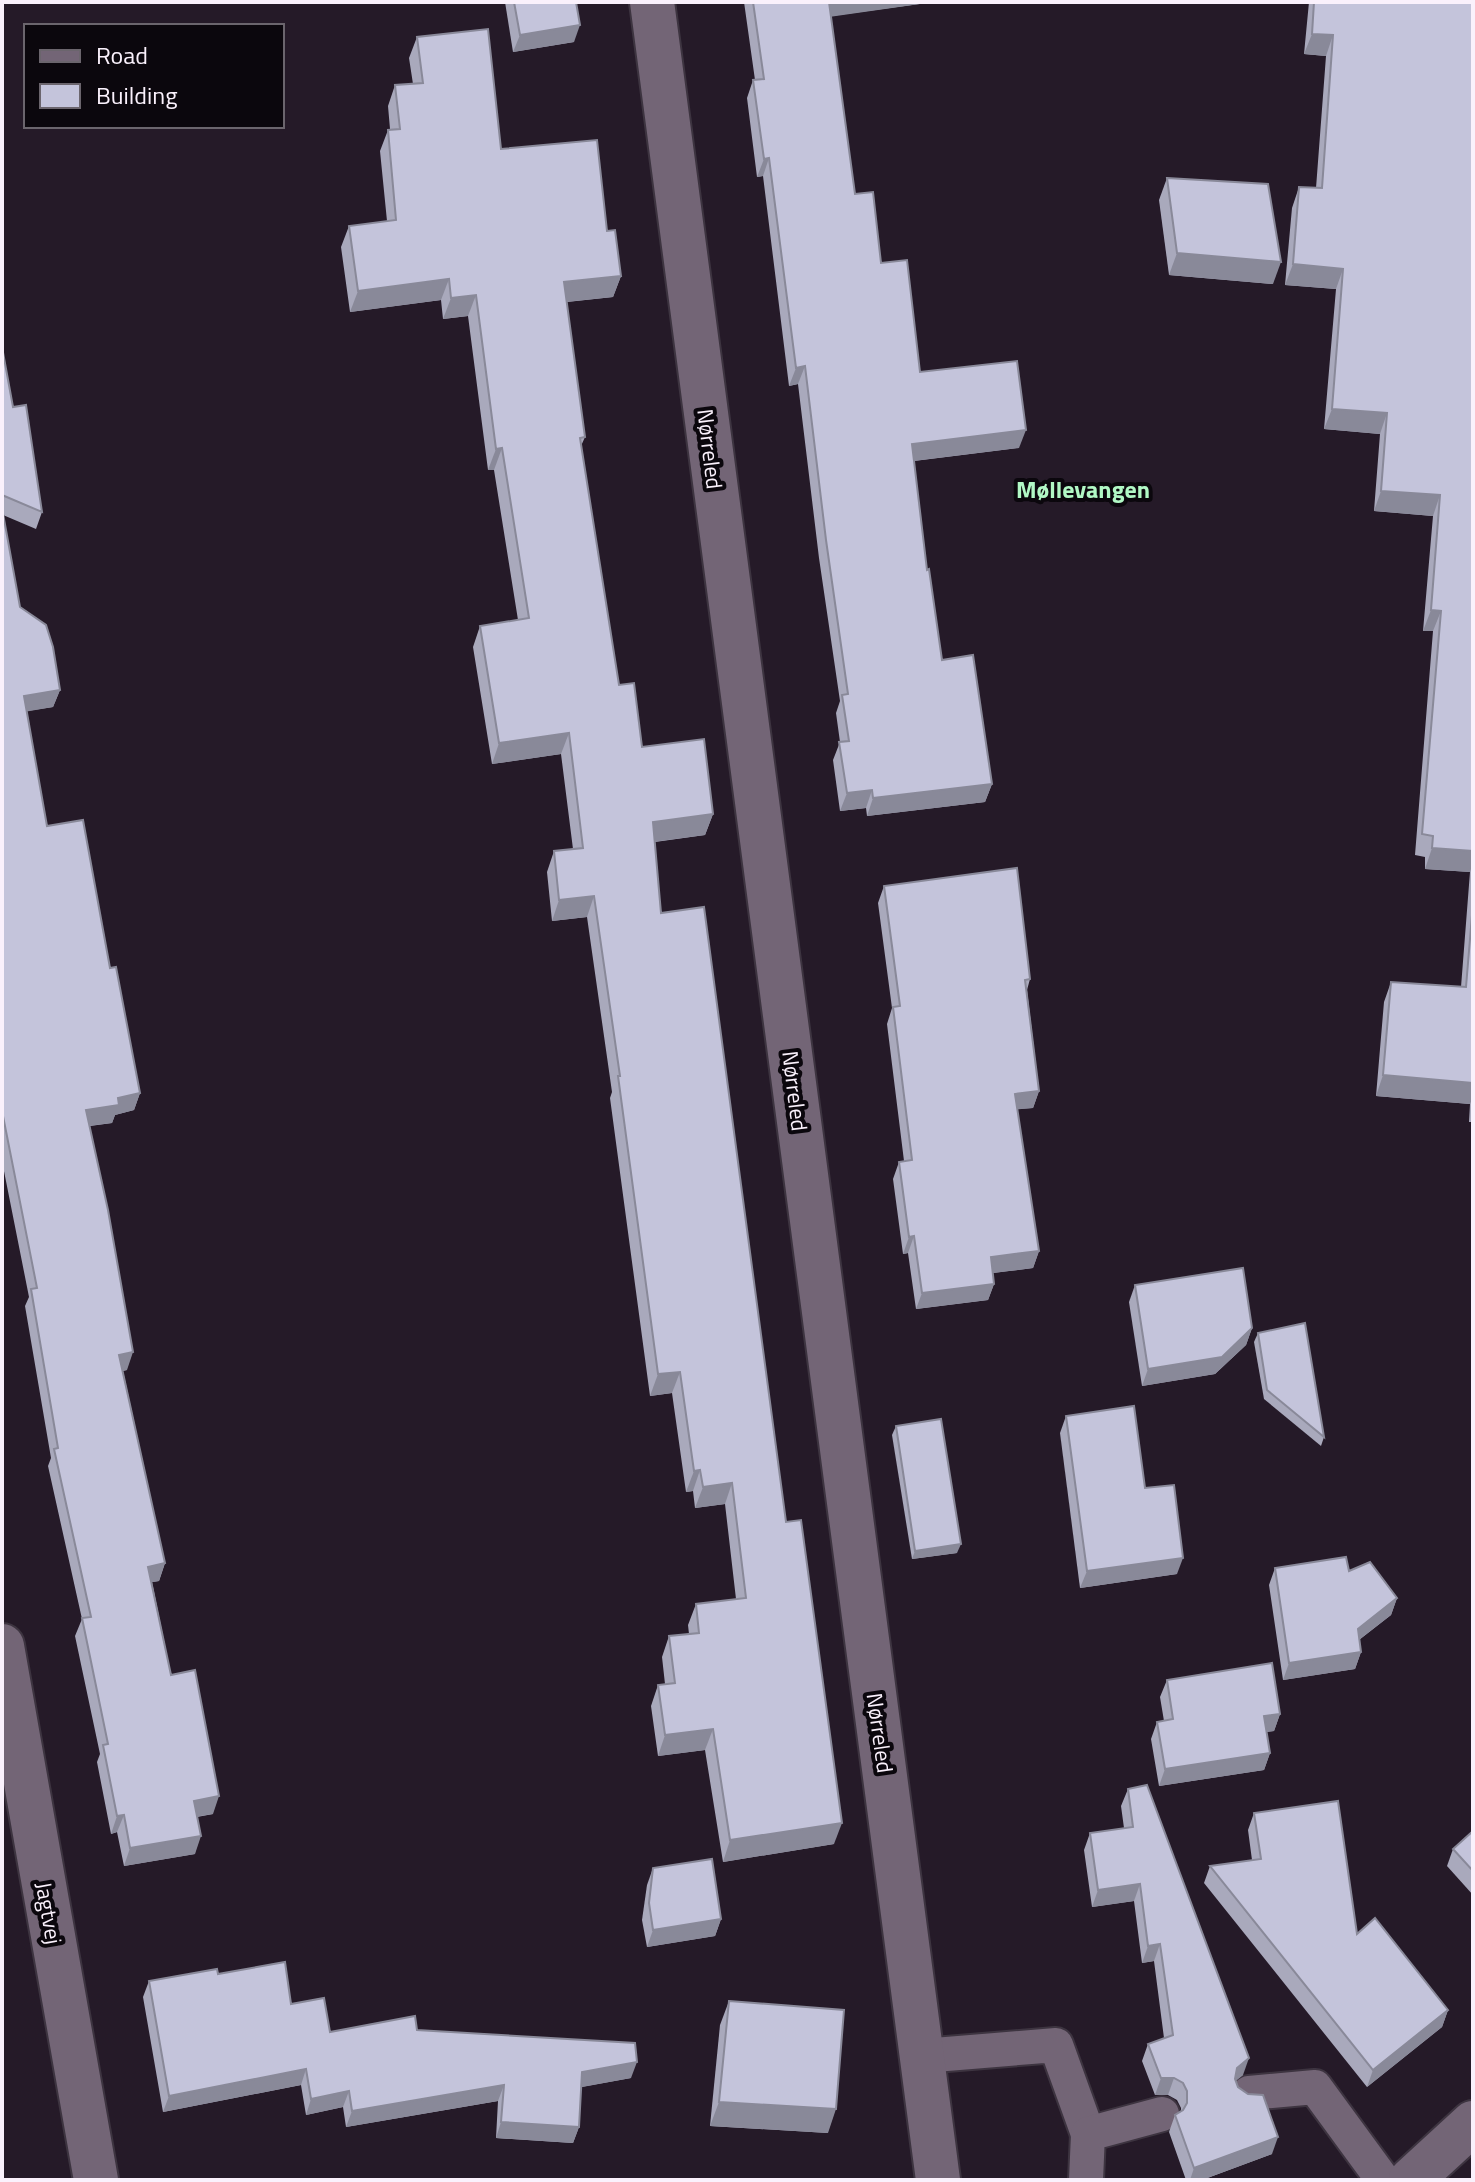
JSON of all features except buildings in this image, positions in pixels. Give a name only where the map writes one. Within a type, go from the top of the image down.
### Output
[{"type":"street","name":"Nørreled","points":[[652,2],[938,2180]]},
{"type":"street","name":"Jagtvej","points":[[2,1646],[96,2180]]},
{"type":"street","points":[[1411,2180],[1473,2123]]},
{"type":"lane","points":[[922,2056],[1056,2045],[1088,2134],[1086,2180]]},
{"type":"lane","points":[[1249,2093],[1315,2087],[1383,2180]]},
{"type":"lane","points":[[1088,2134],[1162,2114]]},
{"type":"district","name":"Møllevangen","points":[[1083,490]]}]
